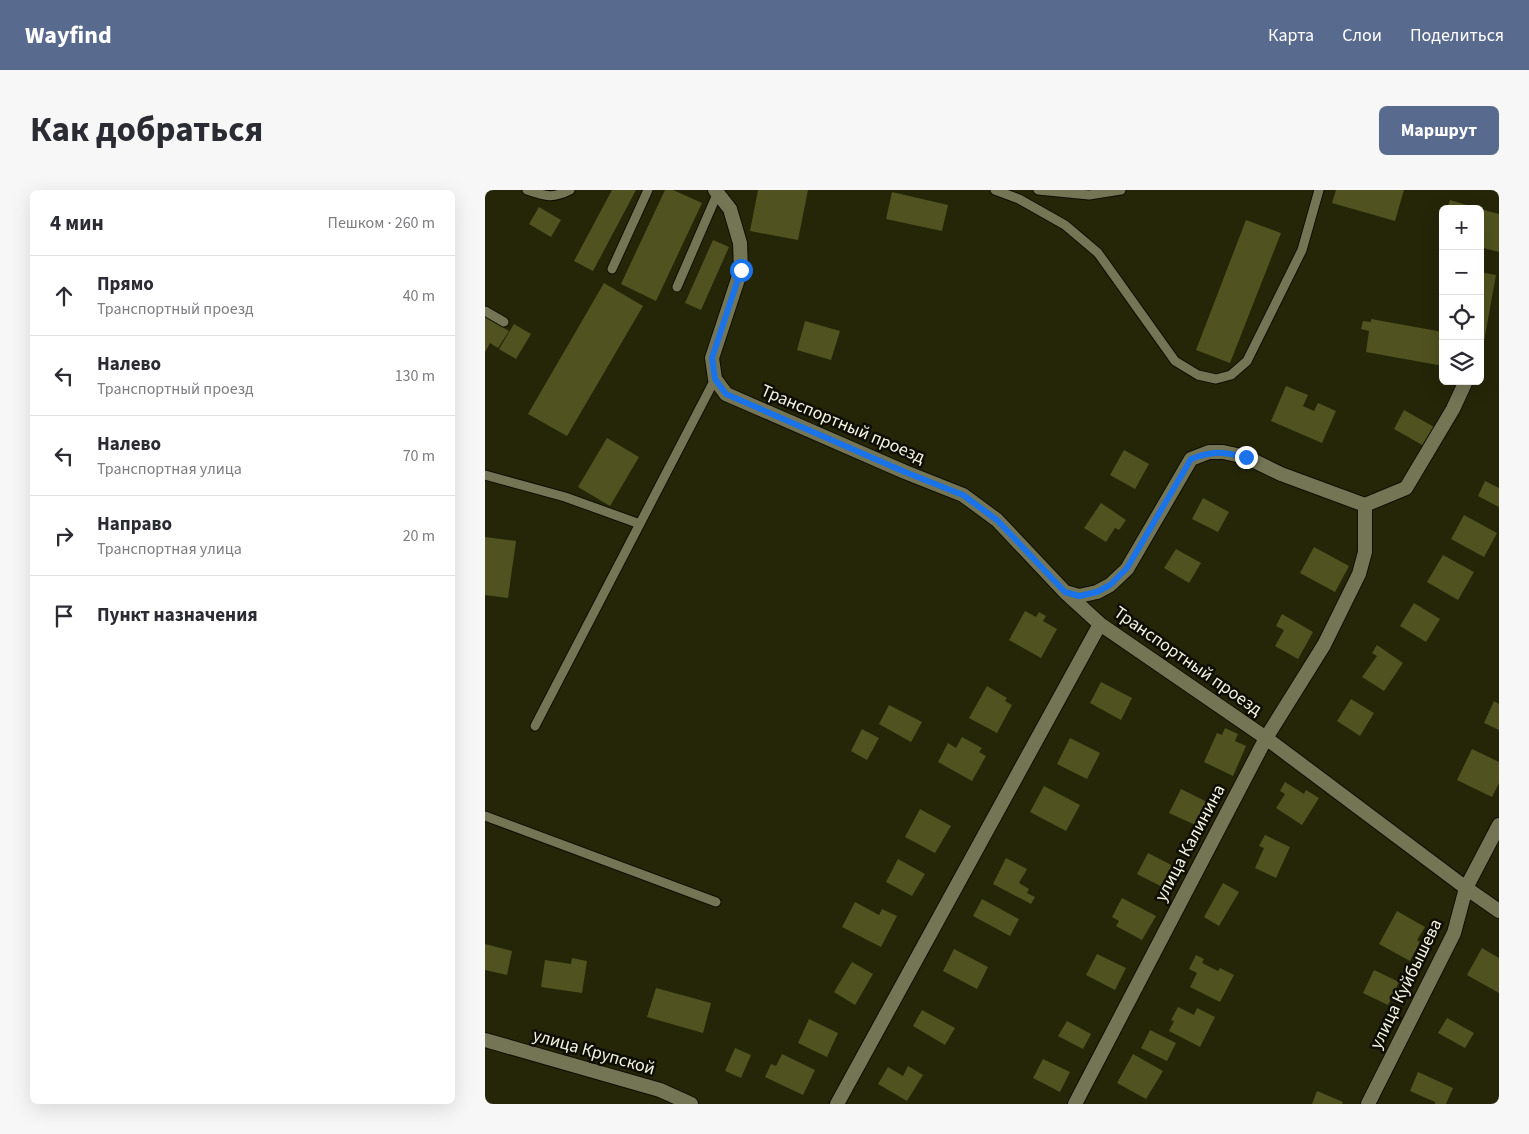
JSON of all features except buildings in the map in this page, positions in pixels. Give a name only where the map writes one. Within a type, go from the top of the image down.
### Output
[{"type":"street","points":[[715,379],[712,358],[741,270],[740,243],[730,209],[716,191]]},
{"type":"street","name":"Транспортный проезд","points":[[715,379],[726,394],[905,472],[963,495],[997,520],[1065,592],[1100,624],[1267,738],[1499,911]]},
{"type":"street","points":[[1065,592],[1079,596],[1097,592],[1110,585],[1127,568],[1191,459],[1209,452],[1223,452],[1246,457],[1281,474],[1365,505],[1406,488],[1453,409],[1464,385]]},
{"type":"street","name":"улица Калинина","points":[[1075,1104],[1267,738],[1324,645],[1359,574],[1365,552],[1365,505]]},
{"type":"street","points":[[837,1104],[1100,624]]},
{"type":"street","name":"улица Куйбышева","points":[[1368,1104],[1454,933],[1466,888],[1499,825]]},
{"type":"street","name":"улица Крупской","points":[[485,1040],[661,1090],[691,1104]]},
{"type":"lane","points":[[527,190],[545,196],[559,195],[570,190]]},
{"type":"lane","points":[[611,269],[648,190]]},
{"type":"lane","points":[[995,190],[1019,199],[1065,225],[1098,253],[1175,361],[1198,375],[1216,379],[1231,375],[1247,361],[1301,250],[1319,190]]},
{"type":"lane","points":[[1038,190],[1089,195],[1121,190]]},
{"type":"lane","points":[[677,288],[716,191]]},
{"type":"lane","points":[[485,311],[504,322]]},
{"type":"lane","points":[[535,726],[715,379]]},
{"type":"lane","points":[[485,474],[565,497],[640,524]]},
{"type":"lane","points":[[485,816],[717,902]]},
{"type":"route","points":[[741,270],[712,358],[715,379],[726,394],[905,472],[963,495],[997,520],[1065,592],[1079,596],[1097,592],[1110,585],[1127,568],[1191,459],[1209,452],[1223,452],[1246,457]]}]
